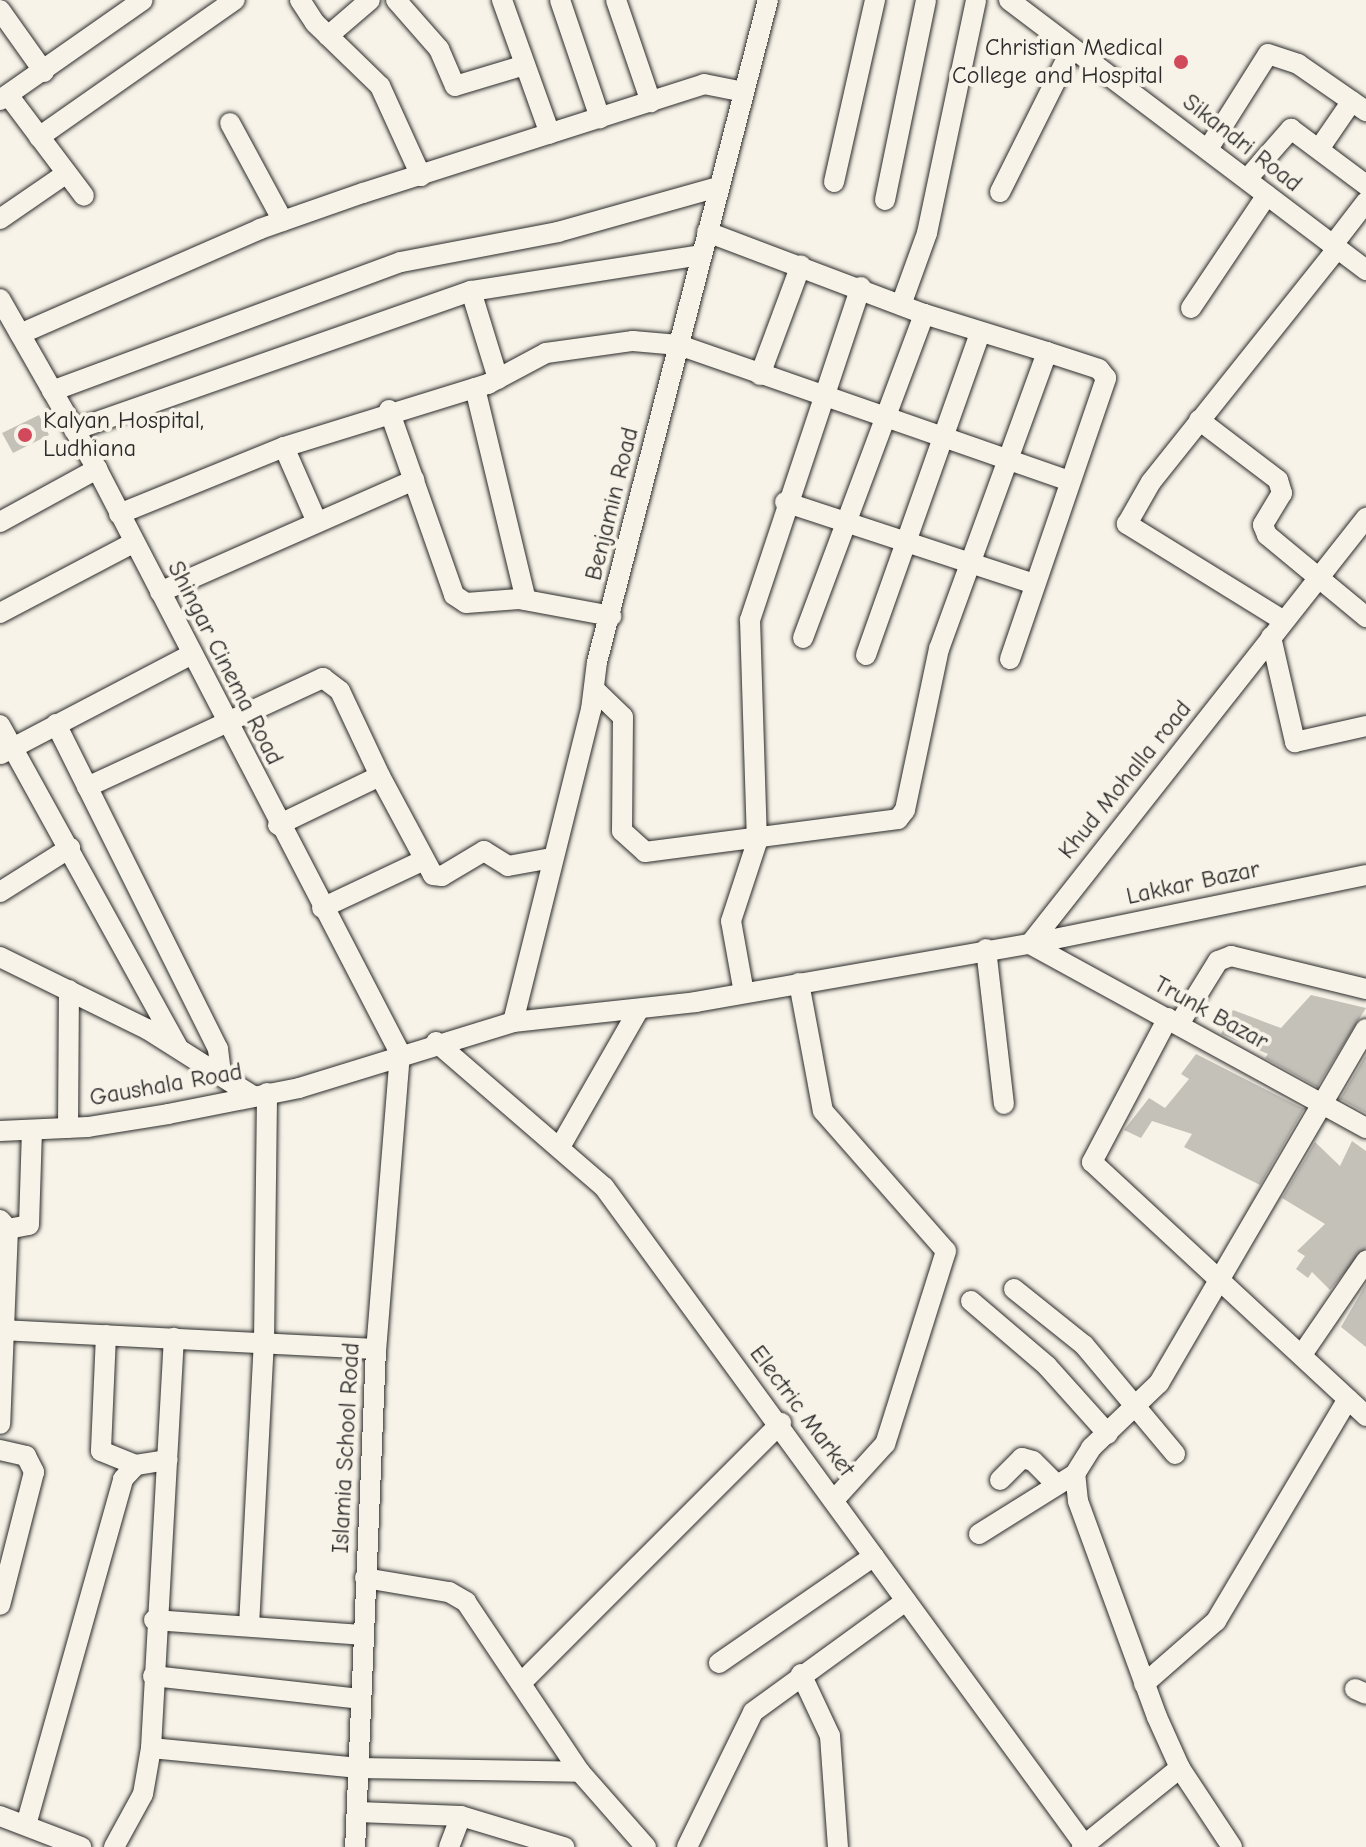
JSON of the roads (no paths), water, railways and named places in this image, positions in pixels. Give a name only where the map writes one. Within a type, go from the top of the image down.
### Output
[{"type":"street","points":[[39,137],[235,0]]},
{"type":"street","points":[[300,0],[328,36],[380,86],[421,176]]},
{"type":"street","points":[[328,36],[370,0]]},
{"type":"street","points":[[396,0],[439,49],[455,86],[525,65]]},
{"type":"street","points":[[502,0],[550,134]]},
{"type":"street","points":[[560,0],[600,118]]},
{"type":"street","points":[[616,0],[651,102]]},
{"type":"street","name":"Benjamin Road","points":[[513,1022],[700,255],[768,0]]},
{"type":"street","points":[[834,182],[875,0]]},
{"type":"street","points":[[885,200],[926,0]]},
{"type":"street","points":[[901,305],[927,233],[976,0]]},
{"type":"street","name":"Sikandri Road","points":[[1009,0],[1366,270]]},
{"type":"street","points":[[84,196],[39,137],[4,98],[44,72],[129,3]]},
{"type":"street","points":[[0,10],[44,72]]},
{"type":"street","points":[[1000,192],[1072,48]]},
{"type":"street","points":[[1208,149],[1268,54],[1298,64],[1359,106],[1319,149]]},
{"type":"street","points":[[20,334],[283,221],[704,84],[744,92]]},
{"type":"street","points":[[230,123],[283,221]]},
{"type":"street","points":[[1247,179],[1287,130],[1319,149],[1366,185]]},
{"type":"street","points":[[0,219],[67,173]]},
{"type":"street","points":[[52,391],[401,262],[558,232],[718,187]]},
{"type":"street","points":[[1191,308],[1267,195]]},
{"type":"street","points":[[1366,202],[1258,355],[1199,420],[1151,482],[1128,528],[1278,629],[1295,742],[1366,726]]},
{"type":"street","points":[[707,232],[861,287],[924,314],[1099,369],[1106,378],[1010,659]]},
{"type":"street","points":[[74,430],[471,291],[700,255]]},
{"type":"street","points":[[760,375],[801,265]]},
{"type":"street","points":[[744,993],[732,911],[757,842],[750,620],[785,502],[861,287]]},
{"type":"street","points":[[471,291],[498,379]]},
{"type":"street","name":"Shingar Cinema Road","points":[[0,299],[97,469],[228,721],[278,825],[400,1053]]},
{"type":"street","points":[[803,638],[882,418],[924,314]]},
{"type":"street","points":[[866,655],[945,440],[980,333]]},
{"type":"street","points":[[119,514],[284,447],[389,410],[475,388],[546,353],[633,341],[679,345],[1069,481]]},
{"type":"street","points":[[594,689],[623,717],[622,831],[629,843],[645,852],[757,842],[890,822],[902,815],[932,673],[1047,352]]},
{"type":"street","points":[[475,388],[526,600]]},
{"type":"street","points":[[389,410],[454,595],[477,604],[526,600],[611,616]]},
{"type":"street","points":[[1199,420],[1278,480],[1282,493],[1264,531],[1322,576],[1366,617]]},
{"type":"street","points":[[284,447],[316,520]]},
{"type":"street","points":[[0,522],[97,469]]},
{"type":"street","points":[[160,592],[316,520],[414,480]]},
{"type":"street","points":[[785,502],[1034,584]]},
{"type":"street","name":"Khud Mohalla road","points":[[1030,944],[1366,518]]},
{"type":"street","points":[[0,613],[133,543]]},
{"type":"street","points":[[6,751],[192,654]]},
{"type":"street","points":[[87,787],[307,681],[331,680],[424,860],[436,876],[484,851],[508,866],[552,858]]},
{"type":"street","points":[[56,724],[218,1049],[221,1073]]},
{"type":"street","points":[[0,725],[6,751],[70,848],[177,1046]]},
{"type":"street","points":[[278,825],[380,776]]},
{"type":"street","points":[[0,892],[70,848]]},
{"type":"street","points":[[322,908],[424,860]]},
{"type":"street","name":"Lakkar Bazar","points":[[1030,944],[1366,875]]},
{"type":"street","points":[[1004,1104],[986,949],[1030,944]]},
{"type":"street","name":"Trunk Bazar","points":[[1030,944],[1366,1128]]},
{"type":"street","name":"Gaushala Road","points":[[0,1131],[68,1128],[260,1094],[339,1076],[400,1053],[513,1022],[638,1011],[986,949]]},
{"type":"street","points":[[1366,989],[1231,956],[1218,961],[1173,1021],[1092,1162],[1223,1278],[1366,1416]]},
{"type":"street","points":[[0,957],[177,1046],[260,1094],[264,1342],[249,1626]]},
{"type":"street","points":[[799,983],[823,1111],[946,1251],[885,1444],[835,1499]]},
{"type":"street","points":[[68,1128],[69,990]]},
{"type":"street","points":[[560,1147],[638,1011]]},
{"type":"street","points":[[1232,1847],[1180,1768],[1144,1684],[1078,1501],[1075,1474],[1083,1458],[1138,1409],[1223,1278],[1366,1029]]},
{"type":"street","name":"Electric Market","points":[[436,1042],[604,1187],[781,1423],[1084,1846]]},
{"type":"street","name":"Islamia School Road","points":[[355,1847],[361,1635],[376,1349],[400,1053]]},
{"type":"street","points":[[0,1424],[4,1224],[29,1225],[32,1130]]},
{"type":"street","points":[[1303,1353],[1366,1261]]},
{"type":"street","points":[[1014,1289],[1084,1345],[1175,1454]]},
{"type":"street","points":[[971,1301],[1047,1366],[1108,1434]]},
{"type":"street","points":[[1,1330],[376,1349]]},
{"type":"street","points":[[106,1335],[101,1451],[136,1465],[168,1460]]},
{"type":"street","points":[[114,1847],[143,1794],[151,1748],[154,1620],[168,1460],[174,1338]]},
{"type":"street","points":[[1144,1684],[1216,1621],[1348,1399]]},
{"type":"street","points":[[521,1683],[781,1423]]},
{"type":"street","points":[[0,1450],[26,1456],[34,1472],[0,1605]]},
{"type":"street","points":[[1000,1480],[1022,1458],[1033,1461],[1056,1484]]},
{"type":"street","points":[[26,1825],[120,1489],[136,1465]]},
{"type":"street","points":[[979,1534],[1075,1474]]},
{"type":"street","points":[[719,1663],[874,1556]]},
{"type":"street","points":[[365,1578],[459,1596],[580,1772],[644,1847]]},
{"type":"street","points":[[687,1847],[745,1722],[801,1674],[906,1601]]},
{"type":"street","points":[[154,1620],[361,1635]]},
{"type":"street","points":[[801,1674],[830,1736],[838,1847]]},
{"type":"street","points":[[153,1676],[360,1699]]},
{"type":"street","points":[[151,1748],[359,1768],[580,1772]]},
{"type":"street","points":[[1084,1846],[1180,1768]]},
{"type":"street","points":[[358,1812],[461,1816],[559,1846]]},
{"type":"street","points":[[0,1816],[74,1846]]},
{"type":"street","points":[[449,1847],[461,1816]]},
{"type":"place","name":"Christian Medical College and Hospital","points":[[1181,62]]},
{"type":"place","name":"Kalyan Hospital, Ludhiana","points":[[25,435]]}]
